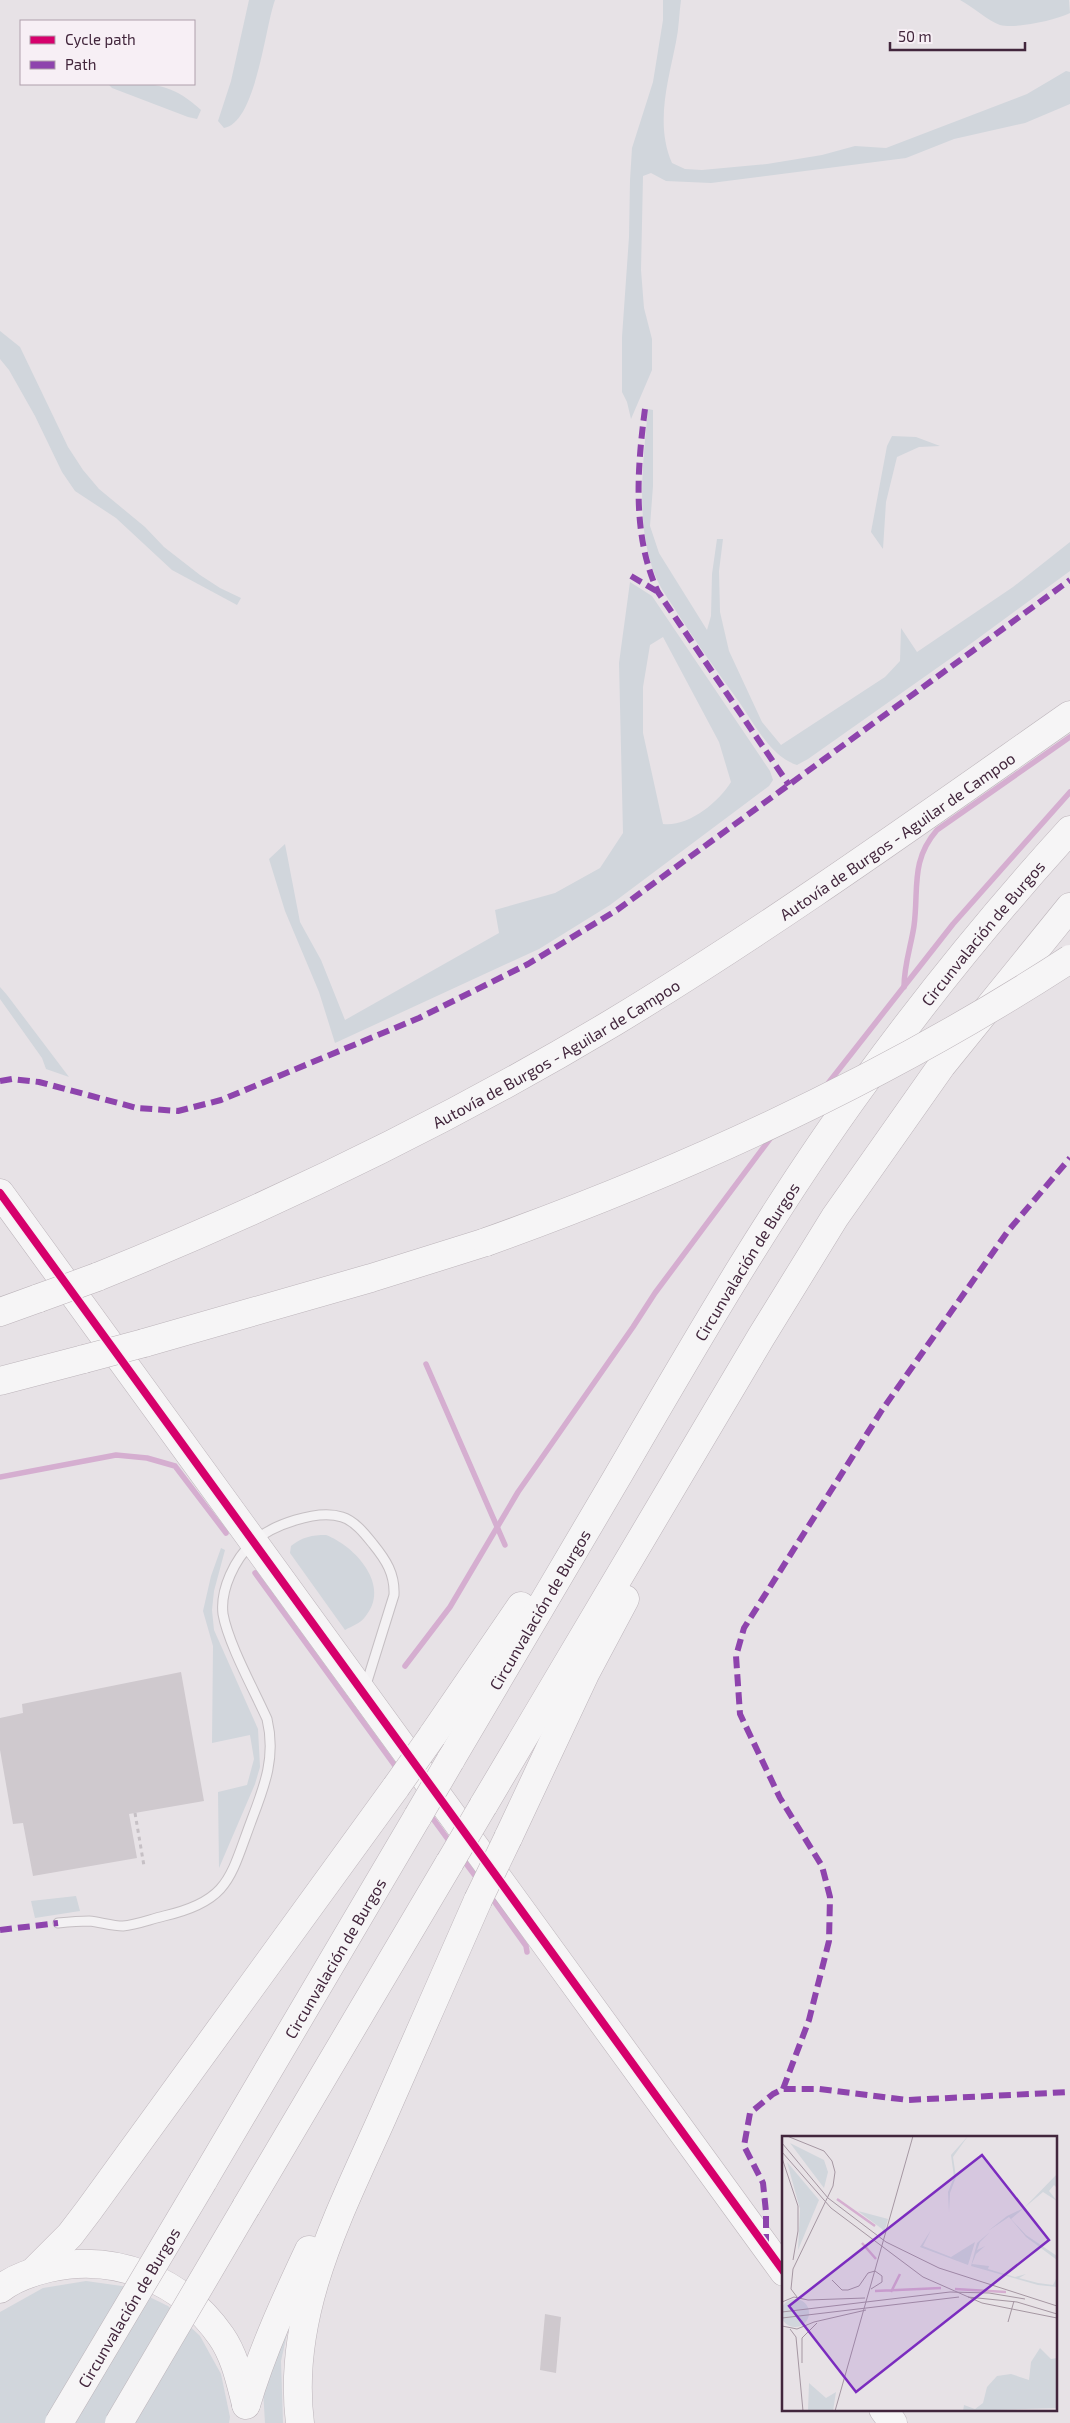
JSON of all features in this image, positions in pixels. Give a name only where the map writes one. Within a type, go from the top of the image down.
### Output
[{"type":"highway","name":"Autovía de Burgos - Aguilar de Campoo","points":[[0,1312],[96,1277],[298,1190],[458,1110],[569,1048],[692,974],[806,900],[1070,715]]},
{"type":"highway","name":"Circunvalación de Burgos","points":[[59,2423],[682,1366],[806,1167],[864,1083],[933,992],[991,920],[1070,830]]},
{"type":"highway","points":[[119,2423],[788,1291],[890,1136],[977,1020],[1070,907]]},
{"type":"highway","points":[[0,1381],[144,1343],[372,1278],[486,1242],[614,1195],[789,1117],[960,1027],[1070,959]]},
{"type":"highway","points":[[246,2414],[259,2361],[285,2301],[585,1674],[638,1574],[890,1136]]},
{"type":"highway","points":[[33,2272],[70,2235],[89,2210],[432,1736],[534,1586],[705,1314],[806,1167]]},
{"type":"highway","points":[[0,1192],[782,2269]]},
{"type":"highway","points":[[300,2423],[297,2394],[299,2354],[306,2308],[346,2201],[478,1900]]},
{"type":"highway","points":[[0,2289],[33,2272],[68,2264],[104,2264],[140,2272],[172,2287],[200,2310],[222,2338],[238,2370],[246,2414]]},
{"type":"highway","points":[[884,2410],[893,2423]]},
{"type":"lane","points":[[58,1923],[87,1921],[123,1926],[196,1908],[218,1892],[235,1865],[264,1788],[271,1759],[270,1732],[267,1719],[227,1630],[223,1613],[226,1584],[234,1568],[254,1541],[278,1526],[308,1517],[343,1517],[356,1526],[381,1554],[391,1570],[394,1582],[394,1595],[364,1691]]},
{"type":"path","points":[[135,1813],[144,1866]]},
{"type":"shaded area","points":[[249,0],[275,0],[252,92],[244,110],[235,122],[224,128],[218,121],[231,81]]},
{"type":"shaded area","points":[[663,0],[681,0],[677,37],[665,103],[664,133],[672,163],[685,169],[702,170],[767,164],[822,155],[855,146],[886,148],[1027,94],[1066,71],[1070,72],[1070,104],[1025,123],[954,139],[906,158],[711,183],[666,181],[651,173],[643,176],[641,270],[644,308],[652,339],[652,370],[631,419],[627,402],[622,392],[622,337],[629,237],[632,148],[653,82],[663,20]]},
{"type":"shaded area","points":[[960,0],[1069,0],[1070,13],[1036,23],[1007,26],[995,23]]},
{"type":"shaded area","points":[[109,85],[158,86],[178,93],[201,110],[197,119],[188,117],[112,88]]},
{"type":"shaded area","points":[[0,331],[20,347],[68,447],[83,470],[99,489],[145,527],[164,547],[200,575],[220,588],[241,598],[237,605],[172,570],[116,518],[75,491],[62,472],[35,416],[9,370],[0,359]]},
{"type":"shaded area","points":[[648,409],[653,410],[653,486],[650,526],[659,553],[707,630],[711,616],[712,574],[717,539],[723,539],[719,571],[720,612],[729,651],[762,722],[781,745],[885,677],[900,661],[901,628],[917,652],[1013,587],[1070,542],[1070,571],[954,656],[797,765],[787,761],[778,754],[763,737],[659,585],[649,555],[643,514],[643,472]]},
{"type":"shaded area","points":[[892,436],[916,437],[940,446],[919,447],[897,457],[886,502],[883,549],[871,532],[887,446]]},
{"type":"shaded area","points":[[630,582],[652,596],[770,771],[773,780],[769,786],[610,905],[539,949],[335,1043],[319,992],[285,911],[269,859],[285,844],[300,922],[321,960],[345,1020],[499,933],[495,910],[555,893],[600,868],[623,833],[619,663]],"holes":[[[663,637],[719,742],[731,782],[718,798],[692,818],[673,824],[663,824],[643,733],[643,687],[650,645]]]},
{"type":"shaded area","points":[[0,987],[69,1077],[46,1069],[42,1058],[0,999]]},
{"type":"shaded area","points":[[326,1535],[348,1548],[366,1568],[372,1580],[374,1593],[372,1605],[359,1623],[345,1630],[290,1553],[291,1546],[299,1540],[312,1536]]},
{"type":"shaded area","points":[[221,1548],[225,1550],[214,1591],[212,1610],[214,1630],[258,1729],[260,1767],[255,1784],[219,1868],[218,1792],[247,1785],[254,1759],[250,1735],[212,1743],[213,1646],[203,1611],[211,1576]]},
{"type":"shaded area","points":[[76,1896],[80,1911],[35,1918],[31,1901]]},
{"type":"shaded area","points":[[86,2281],[129,2287],[168,2306],[200,2336],[221,2374],[230,2417],[229,2423],[0,2423],[0,2312],[43,2288]]},
{"type":"shaded area","points":[[289,2325],[281,2361],[283,2423],[265,2423],[263,2390]]},
{"type":"building","points":[[181,1672],[204,1801],[129,1814],[137,1858],[33,1876],[23,1823],[13,1824],[0,1750],[0,1718],[23,1713],[22,1704]]},
{"type":"building","points":[[545,2314],[561,2317],[556,2373],[540,2370]]},
{"type":"waterway","points":[[904,987],[906,963],[914,926],[917,876],[919,864],[928,842],[937,830],[1070,737]]},
{"type":"waterway","points":[[826,1086],[953,924],[1070,792]]},
{"type":"waterway","points":[[405,1666],[450,1607],[518,1492],[655,1293],[772,1136]]},
{"type":"waterway","points":[[426,1364],[505,1545]]},
{"type":"waterway","points":[[0,1477],[116,1455],[147,1458],[175,1466],[226,1533]]},
{"type":"waterway","points":[[255,1573],[398,1770]]},
{"type":"waterway","points":[[428,1812],[452,1845]]},
{"type":"waterway","points":[[462,1858],[479,1881]]},
{"type":"waterway","points":[[489,1894],[526,1946],[527,1952]]},
{"type":"marked path","points":[[645,409],[640,455],[640,525],[650,571],[658,592],[789,785]]},
{"type":"marked path","points":[[631,576],[658,592]]},
{"type":"marked path","points":[[0,1081],[12,1079],[39,1082],[137,1108],[178,1111],[221,1100],[419,1018],[528,964],[617,910],[1070,580]]},
{"type":"marked path","points":[[783,2089],[809,2020],[829,1941],[830,1897],[822,1866],[780,1798],[740,1714],[736,1656],[744,1628],[882,1410],[1008,1231],[1070,1158]]},
{"type":"marked path","points":[[0,1930],[58,1923]]},
{"type":"marked path","points":[[766,2246],[766,2212],[763,2183],[744,2146],[750,2113],[773,2094],[783,2089],[819,2089],[908,2100],[1070,2092]]},
{"type":"cycle path","points":[[0,1193],[782,2269]]}]
